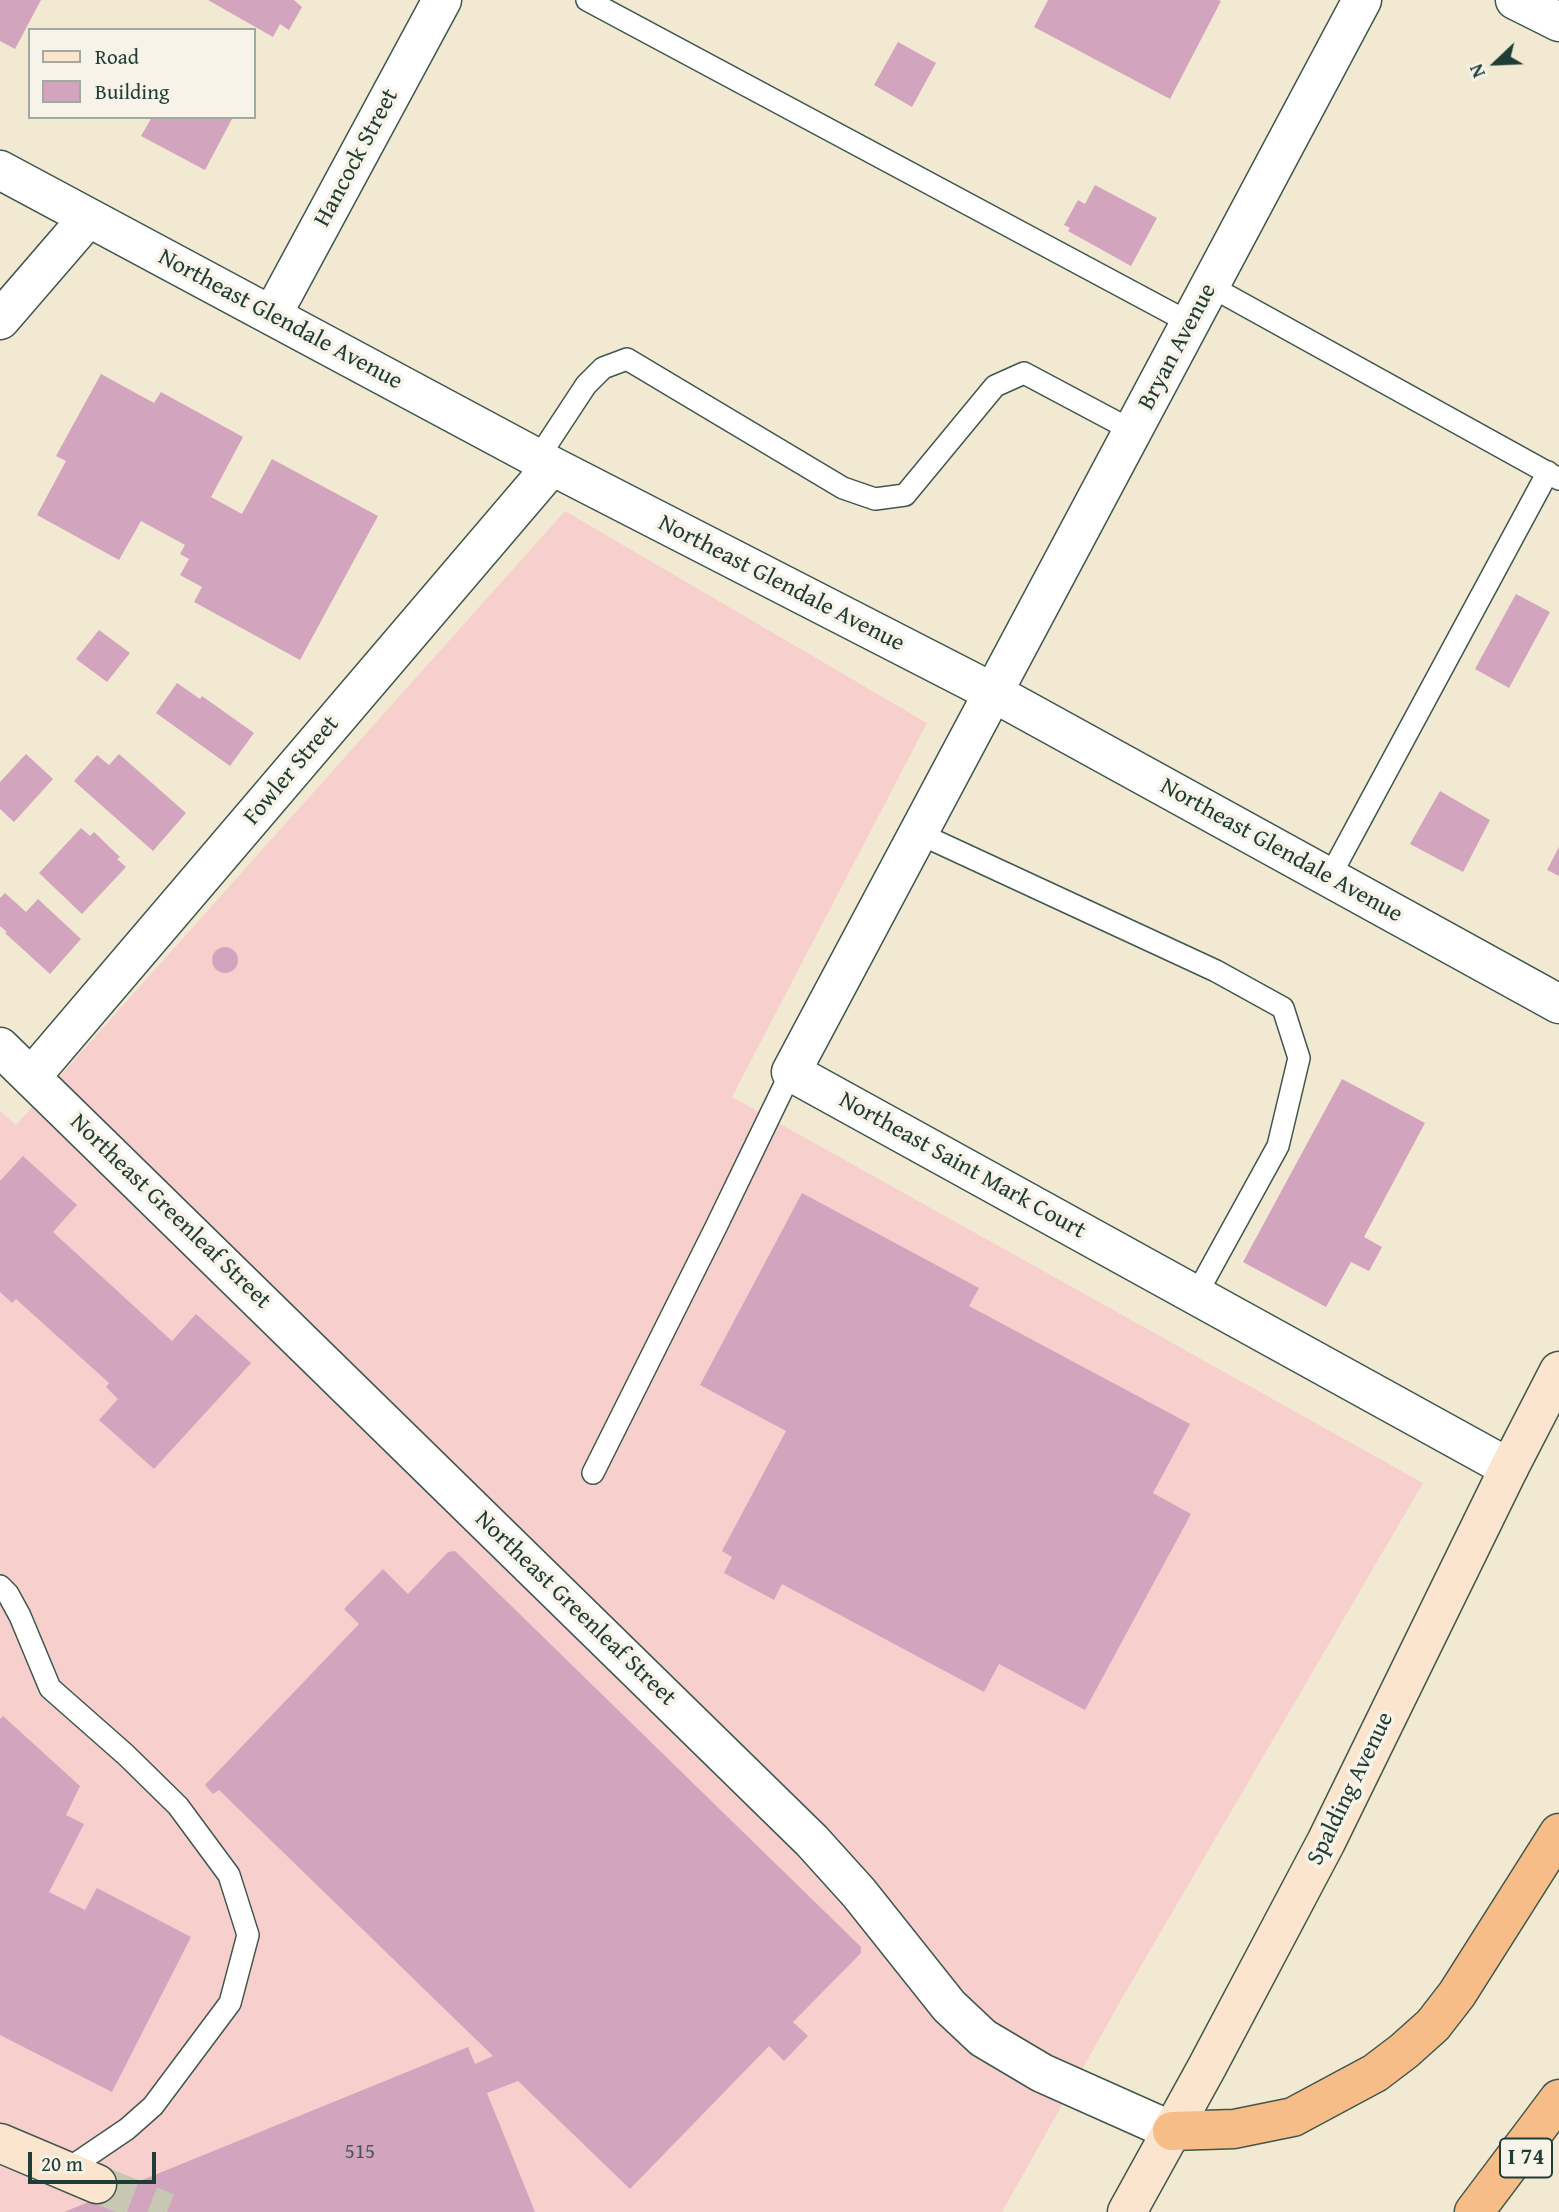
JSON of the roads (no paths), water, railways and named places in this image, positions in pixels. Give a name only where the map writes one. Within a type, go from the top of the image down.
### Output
[{"type":"highway","points":[[1172,2131],[1234,2129],[1293,2117],[1375,2073],[1404,2051],[1433,2025],[1457,1994],[1559,1833]]},
{"type":"highway","points":[[1474,2212],[1559,2100]]},
{"type":"highway","name":"I 74","points":[[1491,2212],[1559,2100]]},
{"type":"main road","name":"Spalding Avenue","points":[[1129,2209],[1326,1842],[1559,1371]]},
{"type":"main road","points":[[0,2143],[81,2177]]},
{"type":"street","name":"Hancock Street","points":[[272,315],[442,0]]},
{"type":"street","name":"Bryan Avenue","points":[[993,693],[1362,0]]},
{"type":"street","points":[[1515,0],[1559,22]]},
{"type":"street","name":"Northeast Glendale Avenue","points":[[0,170],[545,462],[993,693],[1559,1004]]},
{"type":"street","points":[[0,320],[88,218]]},
{"type":"street","name":"Fowler Street","points":[[32,1077],[545,462]]},
{"type":"street","points":[[791,1072],[993,693]]},
{"type":"street","name":"Northeast Greenleaf Street","points":[[0,1047],[812,1841],[859,1893],[949,2006],[983,2038],[1042,2073],[1172,2131]]},
{"type":"street","name":"Northeast Saint Mark Court","points":[[791,1072],[1509,1468]]},
{"type":"lane","points":[[587,0],[1190,323]]},
{"type":"lane","points":[[1210,286],[1554,475],[1329,878]]},
{"type":"lane","points":[[545,462],[586,385],[603,368],[627,359],[844,488],[875,499],[905,495],[995,386],[1024,373],[1133,431]]},
{"type":"lane","points":[[918,833],[1216,971],[1283,1008],[1299,1058],[1278,1146],[1196,1295]]},
{"type":"lane","points":[[593,1474],[791,1072]]},
{"type":"lane","points":[[0,1586],[8,1594],[20,1616],[50,1688],[126,1755],[178,1806],[229,1875],[248,1935],[230,2003],[153,2106],[81,2177]]},
{"type":"tunnel","points":[[97,2184],[167,2212]]}]
